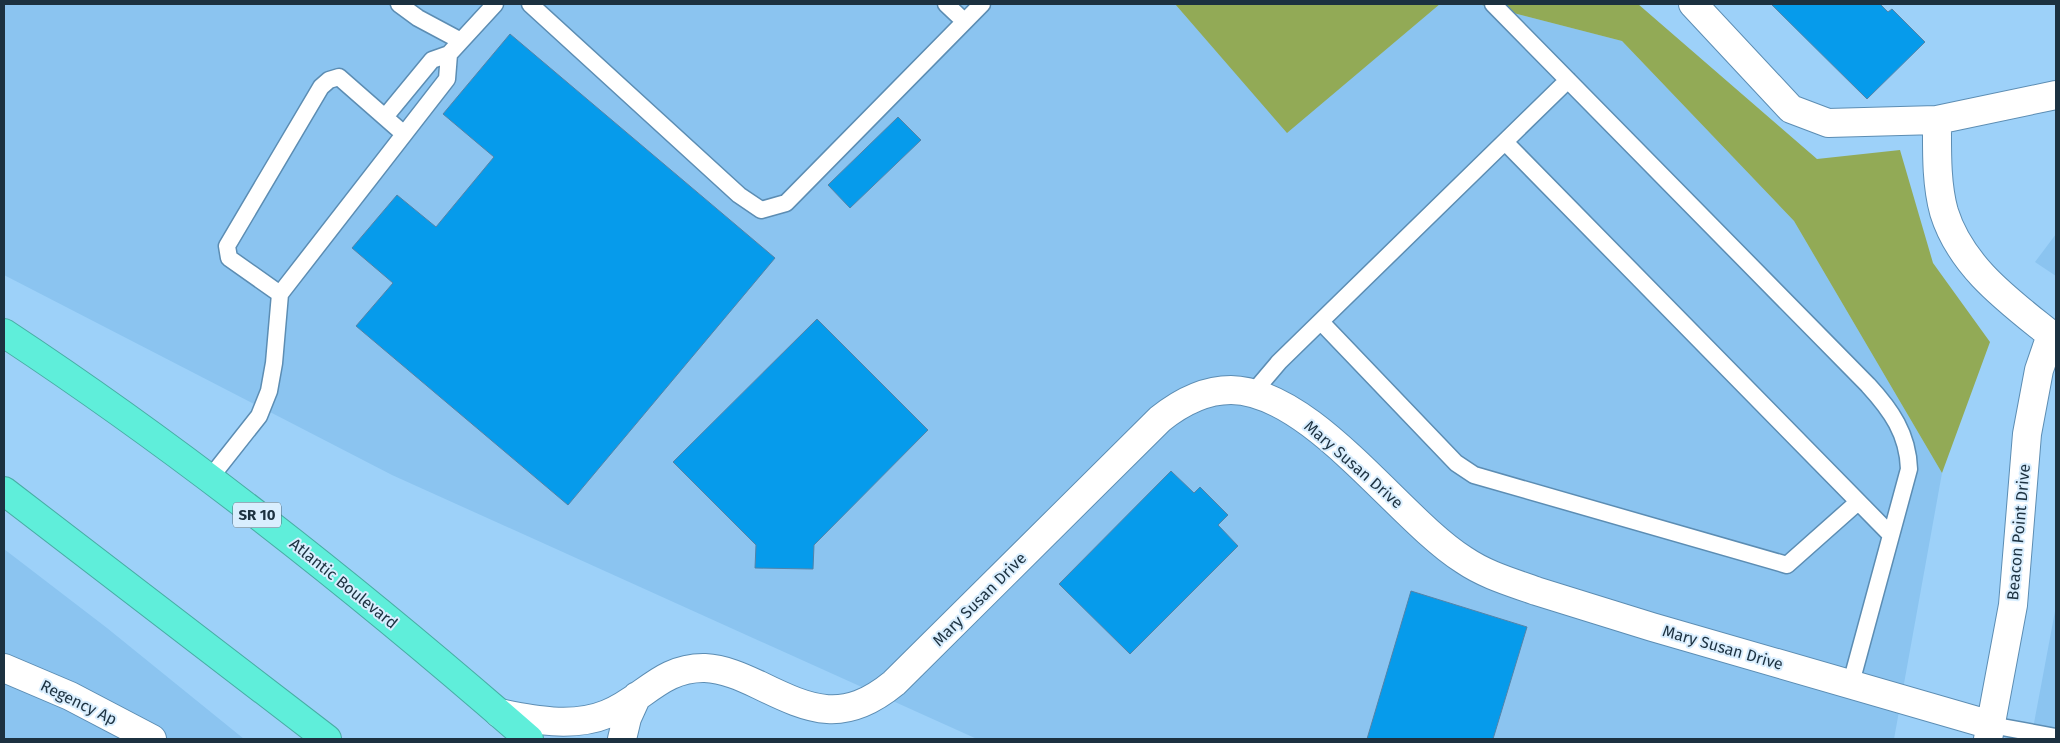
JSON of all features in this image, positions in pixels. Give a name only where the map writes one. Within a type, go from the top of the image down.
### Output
[{"type":"highway","name":"Atlantic Boulevard","points":[[4,333],[132,421],[331,571],[529,739]]},
{"type":"highway","points":[[4,491],[328,739]]},
{"type":"street","points":[[1692,4],[1791,108],[1828,123],[1937,120],[2056,95]]},
{"type":"street","points":[[1937,120],[1938,169],[1944,212],[1963,252],[1996,291],[2054,331]]},
{"type":"street","name":"Beacon Point Drive","points":[[1989,732],[2012,605],[2027,434],[2039,370],[2054,331]]},
{"type":"street","name":"Mary Susan Drive","points":[[498,713],[528,719],[577,721],[607,714],[668,675],[692,669],[706,668],[734,674],[788,699],[815,709],[840,710],[863,704],[894,683],[1160,419],[1186,402],[1211,393],[1232,390],[1252,394],[1271,401],[1309,423],[1461,559],[1482,571],[1587,608],[1851,683],[1989,732]]},
{"type":"street","name":"Regency Ap","points":[[4,668],[70,696],[152,739]]},
{"type":"street","points":[[622,739],[627,718],[637,696]]},
{"type":"lane","points":[[399,4],[418,18],[461,41]]},
{"type":"lane","points":[[385,117],[432,60],[449,54],[495,4]]},
{"type":"lane","points":[[530,4],[739,195],[761,210],[786,203],[982,4]]},
{"type":"lane","points":[[946,4],[964,21]]},
{"type":"lane","points":[[1493,4],[1868,385],[1894,417],[1906,443],[1909,469],[1851,683]]},
{"type":"lane","points":[[210,478],[259,416],[269,391],[274,364],[280,294],[447,79],[449,54]]},
{"type":"lane","points":[[280,294],[229,258],[227,246],[321,87],[329,80],[339,77],[404,134]]},
{"type":"lane","points":[[1252,394],[1280,362],[1568,80]]},
{"type":"lane","points":[[1505,142],[1890,534]]},
{"type":"lane","points":[[1322,322],[1456,463],[1474,475],[1787,566],[1858,502]]},
{"type":"lane","points":[[1989,732],[2056,738]]},
{"type":"shaded area","points":[[4,4],[1175,4],[1287,132],[1440,4],[1478,4],[1622,41],[1794,221],[1942,473],[1894,739],[977,739],[392,475],[4,275]]},
{"type":"shaded area","points":[[2056,234],[2056,276],[2035,262]]},
{"type":"shaded area","points":[[4,549],[107,628],[244,739],[4,739]]},
{"type":"shaded area","points":[[2056,606],[2056,739],[2031,739]]},
{"type":"green space","points":[[1175,4],[1440,4],[1287,133]]},
{"type":"green space","points":[[1478,4],[1638,4],[1817,159],[1900,150],[1933,263],[1990,342],[1942,473],[1794,221],[1622,41]]},
{"type":"building","points":[[1771,4],[1880,4],[1888,12],[1892,9],[1925,42],[1867,99]]},
{"type":"building","points":[[510,34],[775,258],[568,505],[356,326],[393,283],[352,248],[397,195],[436,227],[494,157],[443,114]]},
{"type":"building","points":[[898,117],[921,140],[850,208],[828,185]]},
{"type":"building","points":[[817,319],[928,430],[814,545],[813,569],[755,568],[756,545],[673,462]]},
{"type":"building","points":[[1171,471],[1194,493],[1200,487],[1228,515],[1218,525],[1238,546],[1130,654],[1059,584]]},
{"type":"building","points":[[1411,591],[1527,627],[1493,739],[1367,739]]}]
